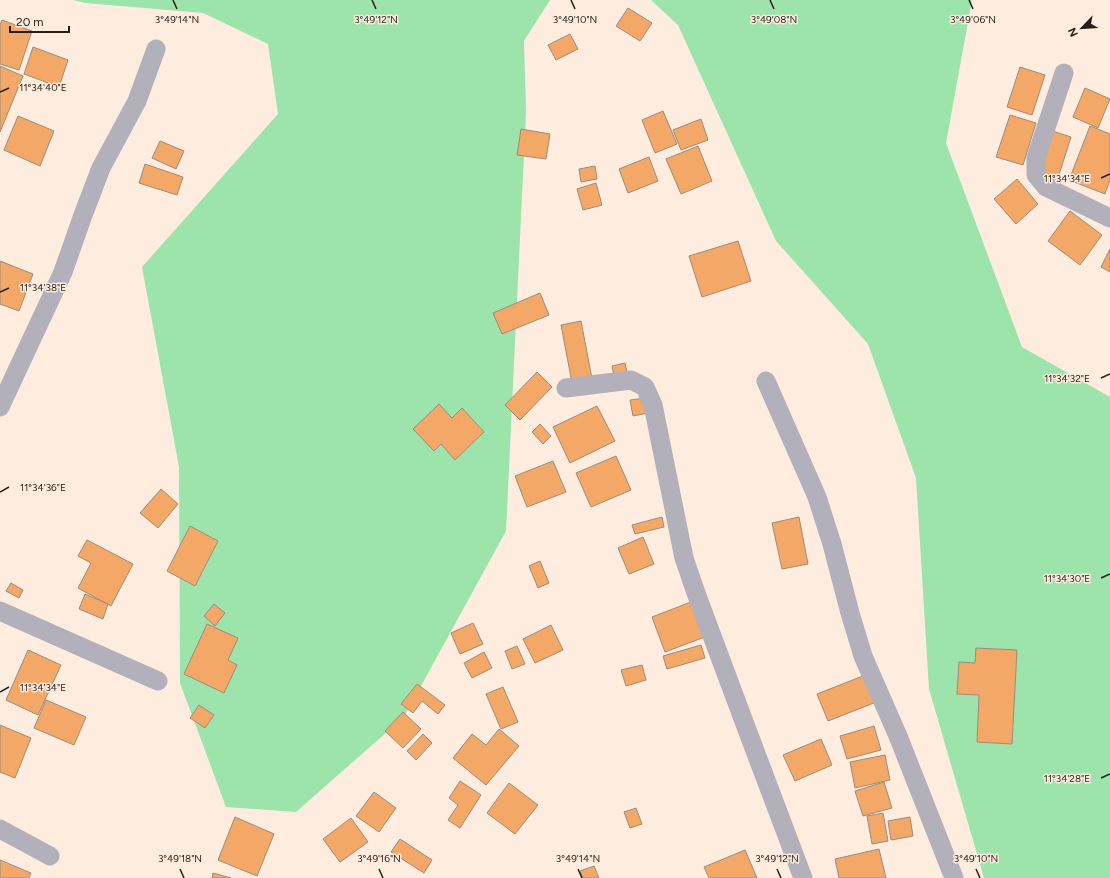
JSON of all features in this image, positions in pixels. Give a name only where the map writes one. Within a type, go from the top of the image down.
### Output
[{"type":"street","points":[[2,395],[63,272],[101,168],[136,102],[156,49]]},
{"type":"street","points":[[1064,73],[1036,158],[1036,175],[1046,187],[1110,218]]},
{"type":"street","points":[[566,388],[631,380],[645,387],[653,405],[684,558],[743,720],[804,878]]},
{"type":"street","points":[[766,381],[817,497],[832,544],[863,656],[898,736],[954,878]]},
{"type":"street","points":[[0,611],[158,681]]},
{"type":"street","points":[[0,829],[50,856]]},
{"type":"green space","points":[[73,0],[550,0],[524,41],[526,112],[506,531],[404,717],[296,812],[226,807],[180,683],[179,467],[142,267],[278,114],[268,44],[203,13],[85,3]]},
{"type":"green space","points":[[651,0],[972,0],[946,143],[1022,347],[1110,397],[1110,878],[984,878],[929,689],[916,478],[868,344],[776,241],[678,25]]},
{"type":"building","points":[[628,8],[652,23],[640,41],[616,26]]},
{"type":"building","points":[[2,20],[32,31],[19,70],[0,64],[0,25]]},
{"type":"building","points":[[570,34],[578,49],[556,60],[548,45]]},
{"type":"building","points":[[33,47],[68,60],[59,87],[24,74]]},
{"type":"building","points":[[0,66],[23,76],[0,132]]},
{"type":"building","points":[[1020,67],[1045,75],[1032,115],[1007,107]]},
{"type":"building","points":[[1085,88],[1110,99],[1098,128],[1073,117]]},
{"type":"building","points":[[663,111],[677,144],[655,153],[642,120]]},
{"type":"building","points":[[1010,115],[1036,123],[1023,165],[996,157]]},
{"type":"building","points":[[18,116],[54,131],[40,166],[4,150]]},
{"type":"building","points":[[701,119],[708,140],[681,150],[673,130]]},
{"type":"building","points":[[1090,126],[1110,134],[1110,180],[1105,194],[1069,180]]},
{"type":"building","points":[[1043,128],[1071,137],[1057,181],[1029,173]]},
{"type":"building","points":[[521,129],[550,134],[546,159],[517,155]]},
{"type":"building","points":[[160,141],[184,151],[176,169],[152,158]]},
{"type":"building","points":[[698,146],[712,181],[681,194],[666,159]]},
{"type":"building","points":[[649,157],[658,181],[628,193],[619,169]]},
{"type":"building","points":[[145,164],[183,177],[177,195],[139,183]]},
{"type":"building","points":[[595,166],[597,179],[581,182],[579,169]]},
{"type":"building","points":[[1017,179],[1038,204],[1016,224],[994,199]]},
{"type":"building","points":[[596,183],[602,205],[583,210],[577,189]]},
{"type":"building","points":[[1070,211],[1102,235],[1080,265],[1048,241]]},
{"type":"building","points":[[738,241],[751,281],[702,297],[689,256]]},
{"type":"building","points":[[1110,249],[1110,272],[1101,267]]},
{"type":"building","points":[[0,261],[33,274],[19,311],[0,304]]},
{"type":"building","points":[[540,293],[549,315],[502,334],[493,313]]},
{"type":"building","points":[[581,321],[593,384],[573,388],[561,325]]},
{"type":"building","points":[[625,363],[628,378],[615,381],[612,366]]},
{"type":"building","points":[[537,372],[552,387],[520,420],[505,405]]},
{"type":"building","points":[[645,398],[648,413],[633,416],[630,400]]},
{"type":"building","points":[[439,404],[452,418],[462,408],[484,432],[455,460],[441,444],[434,451],[413,429]]},
{"type":"building","points":[[597,406],[615,441],[570,463],[553,427]]},
{"type":"building","points":[[540,424],[551,436],[543,444],[532,432]]},
{"type":"building","points":[[616,456],[631,490],[591,507],[576,473]]},
{"type":"building","points":[[553,461],[566,492],[527,507],[515,476]]},
{"type":"building","points":[[161,489],[178,504],[158,528],[140,513]]},
{"type":"building","points":[[662,517],[664,527],[635,534],[632,525]]},
{"type":"building","points":[[799,517],[808,564],[782,569],[772,523]]},
{"type":"building","points":[[190,526],[218,541],[195,586],[167,571]]},
{"type":"building","points":[[643,537],[654,564],[629,574],[618,548]]},
{"type":"building","points":[[87,540],[133,564],[111,606],[78,588],[91,563],[78,556]]},
{"type":"building","points":[[540,561],[549,583],[538,588],[529,566]]},
{"type":"building","points":[[11,583],[23,590],[19,598],[6,591]]},
{"type":"building","points":[[85,594],[108,604],[103,619],[79,609]]},
{"type":"building","points":[[696,600],[710,635],[665,652],[652,617]]},
{"type":"building","points":[[214,604],[225,613],[215,626],[204,616]]},
{"type":"building","points":[[473,623],[483,644],[460,654],[451,633]]},
{"type":"building","points":[[207,624],[238,638],[228,660],[237,665],[224,693],[184,674]]},
{"type":"building","points":[[551,625],[563,650],[535,663],[523,639]]},
{"type":"building","points":[[701,645],[705,658],[667,669],[663,656]]},
{"type":"building","points":[[517,646],[525,664],[512,669],[505,651]]},
{"type":"building","points":[[976,648],[1017,650],[1012,744],[977,742],[979,695],[957,694],[959,662],[975,663]]},
{"type":"building","points":[[28,650],[61,665],[38,715],[6,700]]},
{"type":"building","points":[[484,652],[492,668],[472,678],[464,663]]},
{"type":"building","points":[[642,665],[646,680],[626,686],[621,670]]},
{"type":"building","points":[[873,672],[884,699],[828,721],[817,694]]},
{"type":"building","points":[[417,684],[445,705],[438,714],[422,701],[413,713],[401,704]]},
{"type":"building","points":[[503,687],[518,722],[501,729],[486,694]]},
{"type":"building","points":[[46,700],[86,717],[74,745],[34,728]]},
{"type":"building","points":[[199,705],[214,715],[205,728],[190,718]]},
{"type":"building","points":[[403,712],[421,729],[403,748],[385,731]]},
{"type":"building","points":[[0,725],[31,738],[15,778],[0,772]]},
{"type":"building","points":[[874,726],[881,750],[847,759],[840,736]]},
{"type":"building","points":[[499,729],[519,746],[486,785],[453,758],[472,734],[486,745]]},
{"type":"building","points":[[423,734],[432,743],[416,760],[407,751]]},
{"type":"building","points":[[821,739],[832,765],[795,781],[783,755]]},
{"type":"building","points":[[885,755],[890,780],[855,788],[850,762]]},
{"type":"building","points":[[460,781],[481,795],[460,828],[448,820],[458,805],[449,798]]},
{"type":"building","points":[[884,782],[892,808],[863,816],[855,791]]},
{"type":"building","points":[[509,783],[538,805],[515,834],[487,813]]},
{"type":"building","points":[[374,792],[396,808],[379,832],[356,816]]},
{"type":"building","points":[[636,808],[642,824],[630,828],[624,812]]},
{"type":"building","points":[[883,813],[888,841],[872,844],[867,816]]},
{"type":"building","points":[[235,817],[274,834],[257,876],[218,860]]},
{"type":"building","points":[[910,817],[913,836],[891,840],[888,821]]},
{"type":"building","points":[[351,818],[368,842],[340,862],[323,839]]},
{"type":"building","points":[[400,839],[432,860],[424,873],[391,852]]},
{"type":"building","points":[[879,849],[886,878],[839,878],[835,859]]},
{"type":"building","points":[[745,850],[757,878],[709,878],[704,867]]},
{"type":"building","points":[[0,860],[31,873],[29,878],[0,878]]},
{"type":"building","points":[[594,866],[599,878],[583,878],[580,871]]},
{"type":"building","points":[[213,873],[231,878],[212,878]]}]
